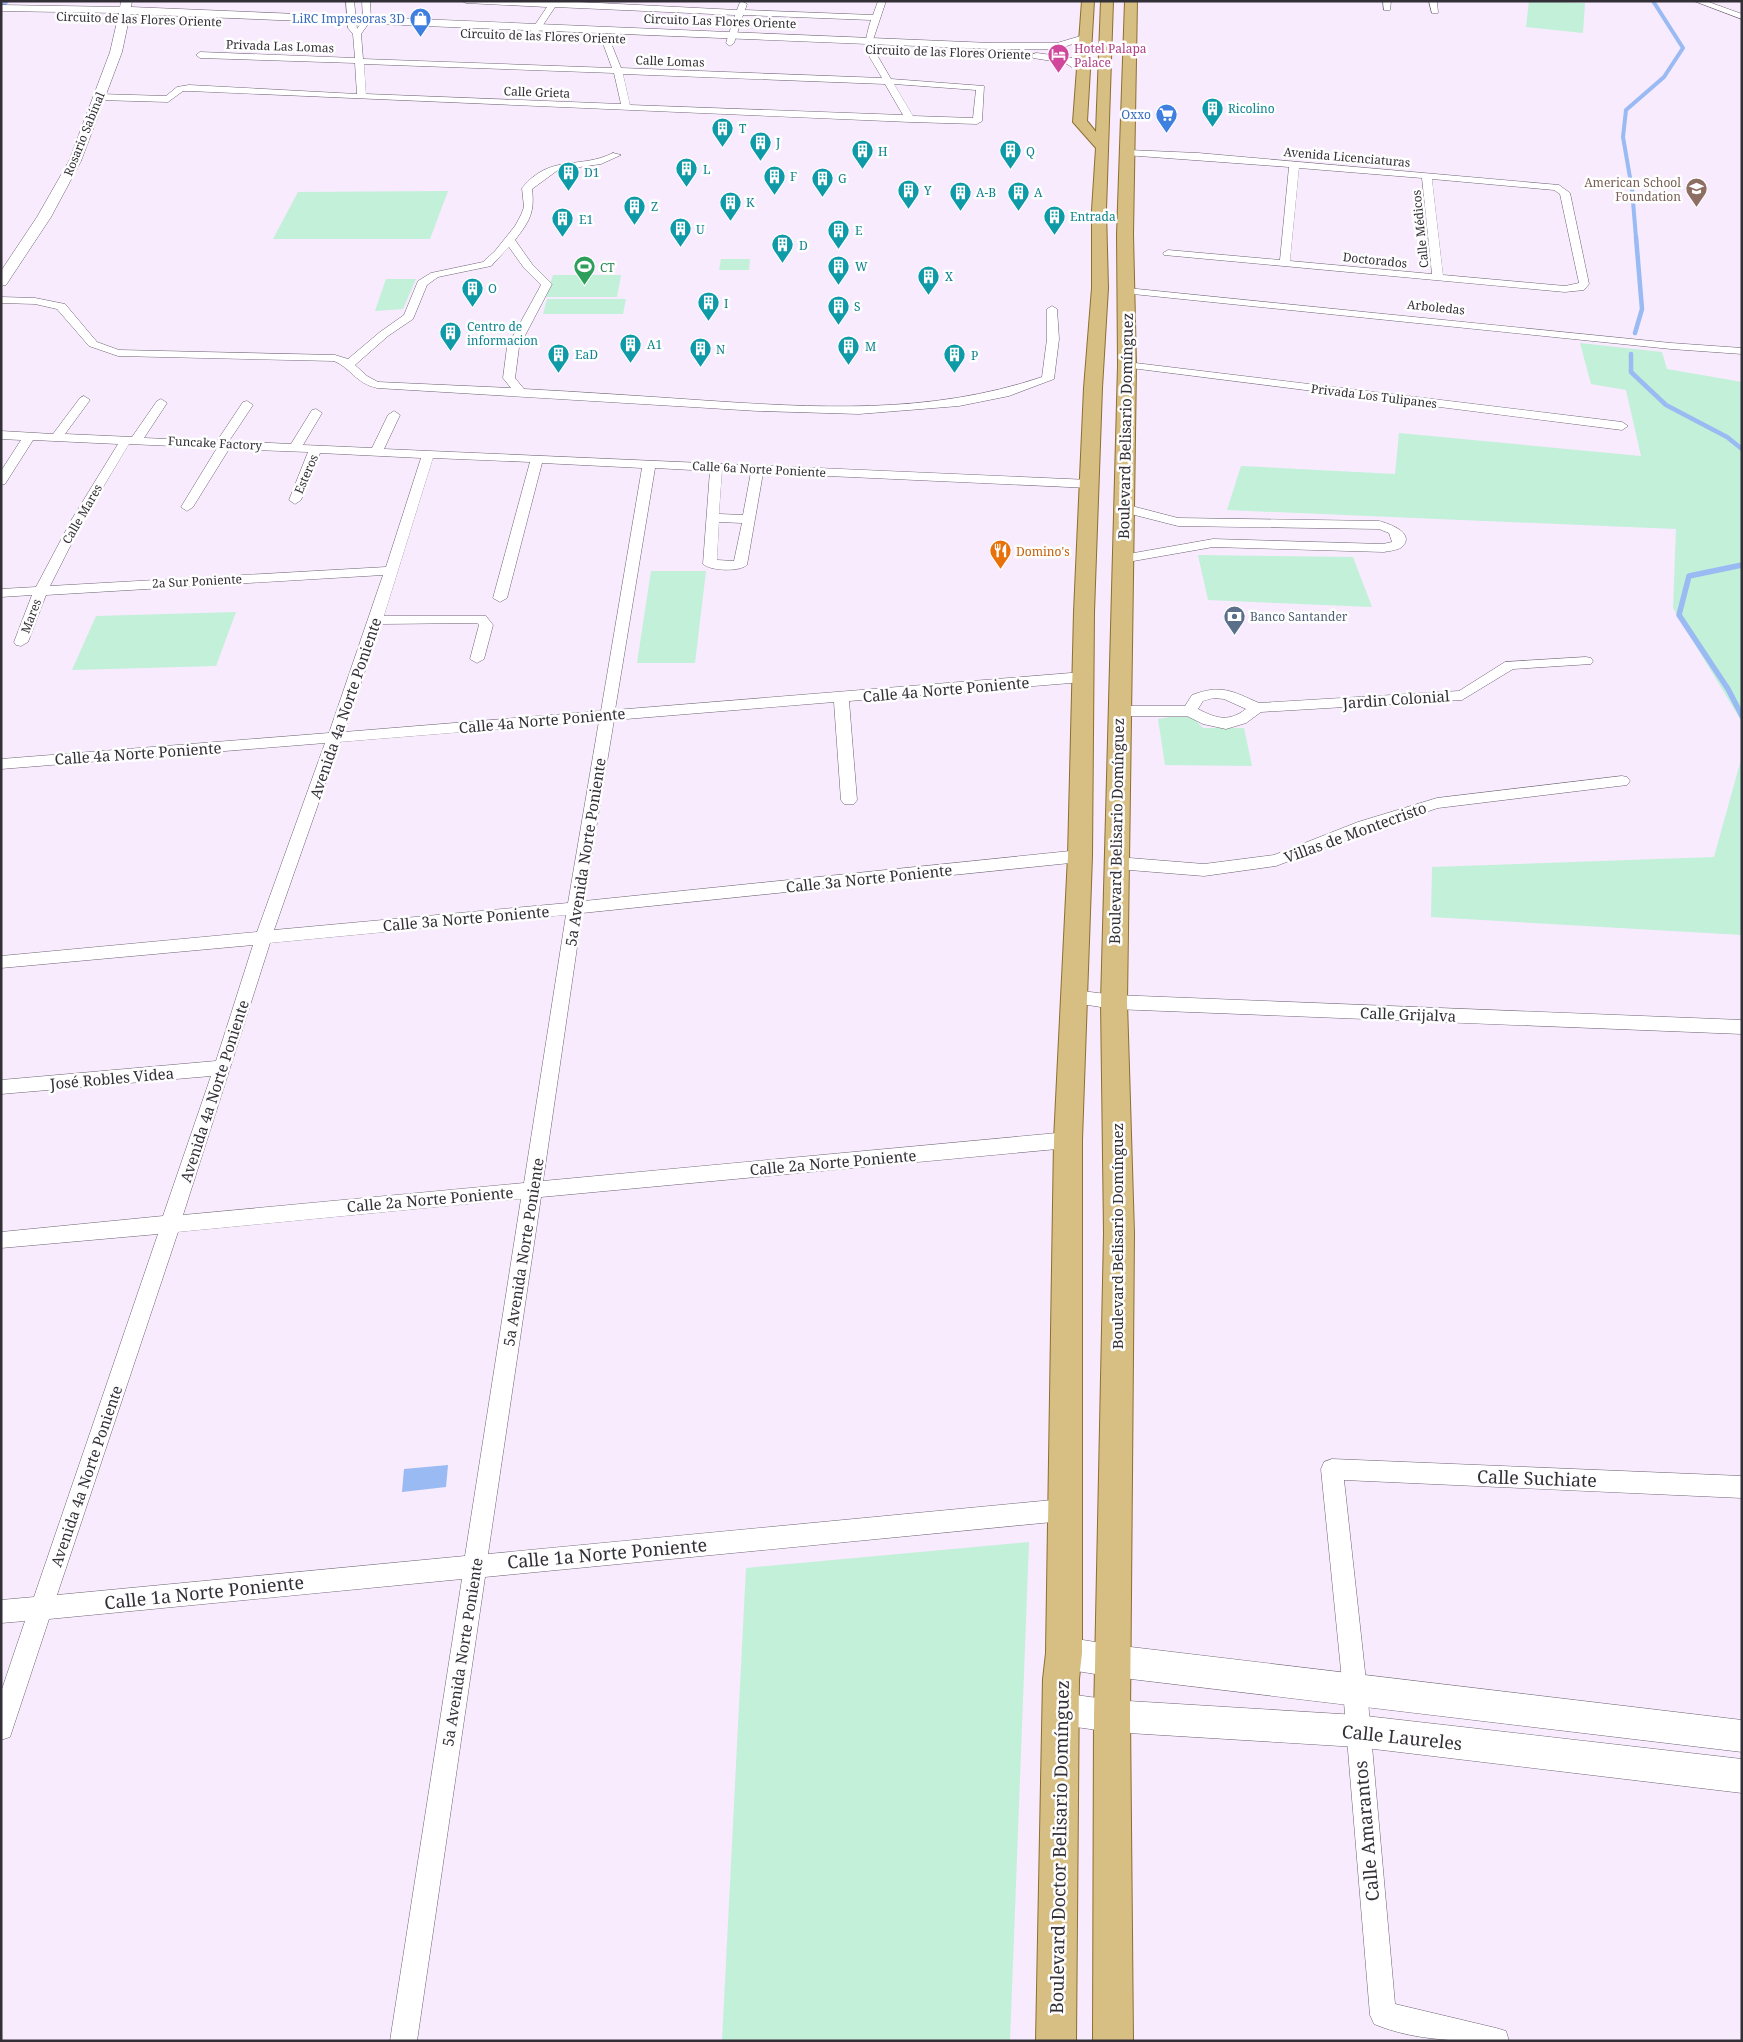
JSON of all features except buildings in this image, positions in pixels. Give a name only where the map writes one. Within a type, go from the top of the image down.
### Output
[{"type":"main road","points":[[1088,1],[1084,38],[1080,122],[1103,153],[1127,156]]},
{"type":"main road","name":"Boulevard Belisario Domínguez","points":[[1064,1653],[1068,1140],[1080,856],[1083,677],[1092,388],[1100,288],[1099,210],[1103,153],[1107,1]]},
{"type":"main road","name":"Boulevard Belisario Domínguez","points":[[1114,1661],[1119,1232],[1114,1002],[1118,711],[1127,365],[1125,234],[1131,1]]},
{"type":"main road","name":"Circuito de las Flores Oriente","points":[[1,8],[37,11]]},
{"type":"main road","name":"Circuito de las Flores Oriente","points":[[1,14],[37,11],[124,10],[359,26],[534,32],[605,38],[731,39],[869,44],[1045,56],[1068,60],[1082,69]]},
{"type":"main road","name":"Rosario Sabinal","points":[[1,282],[44,217],[75,161],[116,52],[124,10]]},
{"type":"main road","name":"Circuito Las Flores Oriente","points":[[534,32],[731,39]]},
{"type":"main road","points":[[869,44],[1046,47],[1067,44],[1084,38]]},
{"type":"main road","points":[[1064,1653],[1114,1661],[1742,1736]]},
{"type":"main road","name":"Boulevard Doctor Belisario Domínguez","points":[[1056,2041],[1061,1679],[1064,1653]]},
{"type":"main road","points":[[1113,2041],[1112,1716],[1114,1661]]},
{"type":"main road","name":"Calle Laureles","points":[[1061,1709],[1112,1716],[1357,1731],[1742,1776]]},
{"type":"street","points":[[350,1],[359,26]]},
{"type":"street","points":[[362,97],[359,62],[359,26],[366,1]]},
{"type":"street","points":[[466,1],[614,4],[676,10],[739,12],[802,11],[876,18]]},
{"type":"street","points":[[676,10],[681,1]]},
{"type":"street","points":[[731,39],[744,1]]},
{"type":"street","points":[[882,1],[869,44],[886,82],[910,119]]},
{"type":"street","points":[[1433,1],[1435,12]]},
{"type":"street","points":[[1698,1],[1742,17]]},
{"type":"street","points":[[534,32],[554,3]]},
{"type":"street","points":[[605,38],[618,72],[626,108]]},
{"type":"street","name":"Privada Las Lomas","points":[[200,55],[359,62]]},
{"type":"street","name":"Calle Lomas","points":[[359,62],[886,82],[981,88],[977,121]]},
{"type":"street","name":"Calle Grieta","points":[[99,97],[168,99],[180,89],[187,88],[362,97],[977,121]]},
{"type":"street","points":[[348,365],[384,334],[409,317],[422,283],[435,275],[487,264],[520,227],[529,207],[527,188],[545,172],[557,167],[596,163],[616,155]]},
{"type":"street","name":"Avenida Licenciaturas","points":[[1127,156],[1198,156],[1556,187],[1565,193],[1584,284],[1580,288]]},
{"type":"street","points":[[1285,263],[1294,165]]},
{"type":"street","name":"Calle Médicos","points":[[1427,176],[1438,279]]},
{"type":"street","points":[[509,240],[528,266],[547,284],[537,306],[513,347],[509,378],[522,392]]},
{"type":"street","name":"Doctorados","points":[[1168,253],[1438,279],[1565,289],[1580,288]]},
{"type":"street","name":"Arboledas","points":[[1127,291],[1671,346],[1742,351]]},
{"type":"street","points":[[1,300],[50,302],[61,306],[93,344],[118,353],[335,358],[346,362],[360,379],[377,385],[522,392],[767,409],[859,410],[978,400],[1029,387],[1048,379],[1053,339],[1052,309]]},
{"type":"street","name":"Privada Los Tulipanes","points":[[1127,365],[1622,426]]},
{"type":"street","points":[[57,437],[84,400]]},
{"type":"street","points":[[131,440],[161,403]]},
{"type":"street","points":[[187,507],[247,405]]},
{"type":"street","name":"Esteros","points":[[296,447],[316,412]]},
{"type":"street","points":[[376,452],[394,416]]},
{"type":"street","name":"Funcake Factory","points":[[1,435],[296,447],[428,455]]},
{"type":"street","points":[[1,481],[29,436]]},
{"type":"street","name":"Calle Mares","points":[[41,590],[78,519],[131,440]]},
{"type":"street","name":"Esteros","points":[[295,500],[316,449]]},
{"type":"street","name":"Calle 6a Norte Poniente","points":[[428,455],[1090,484]]},
{"type":"street","name":"Avenida 4a Norte Poniente","points":[[1,1728],[223,1068],[264,936],[376,620],[428,455]]},
{"type":"street","points":[[500,598],[537,460]]},
{"type":"street","name":"5a Avenida Norte Poniente","points":[[403,2041],[575,908],[649,464]]},
{"type":"street","points":[[716,467],[710,564],[740,565],[758,469]]},
{"type":"street","points":[[1122,560],[1213,543],[1384,548],[1398,544],[1399,539],[1396,532],[1390,527],[1379,525],[1178,522],[1124,508]]},
{"type":"street","points":[[713,518],[749,519]]},
{"type":"street","name":"2a Sur Poniente","points":[[1,593],[392,570]]},
{"type":"street","name":"Mares","points":[[21,642],[41,590]]},
{"type":"street","points":[[376,620],[481,618],[486,625],[478,659]]},
{"type":"street","name":"Jardin Colonial","points":[[1118,711],[1190,711],[1208,721],[1226,724],[1241,720],[1257,708],[1462,695],[1510,665],[1586,661]]},
{"type":"street","name":"Calle 4a Norte Poniente","points":[[1,764],[1083,677]]},
{"type":"street","points":[[1190,711],[1197,698],[1214,692],[1238,697],[1257,708]]},
{"type":"street","points":[[841,697],[849,800]]},
{"type":"street","name":"Villas de Montecristo","points":[[1117,864],[1204,870],[1276,860],[1364,826],[1437,803],[1622,780]]},
{"type":"street","name":"Calle 3a Norte Poniente","points":[[1,962],[575,908],[1080,856]]},
{"type":"street","name":"Calle Grijalva","points":[[1074,997],[1114,1002],[1742,1026]]},
{"type":"street","name":"José Robles Videa","points":[[1,1087],[223,1068]]},
{"type":"street","name":"Calle 2a Norte Poniente","points":[[1,1240],[1068,1140]]},
{"type":"street","name":"Calle Suchiate","points":[[1332,1469],[1742,1486]]},
{"type":"street","name":"Calle Amarantos","points":[[1332,1469],[1355,1690],[1357,1731],[1383,2015],[1496,2041]]},
{"type":"street","name":"Calle 1a Norte Poniente","points":[[1,1612],[1064,1510]]},
{"type":"green space","points":[[1529,1],[1585,3],[1583,33],[1526,27]]},
{"type":"green space","points":[[448,191],[430,239],[273,239],[298,192]]},
{"type":"green space","points":[[721,259],[750,259],[749,270],[719,270]]},
{"type":"green space","name":"CT","points":[[553,275],[621,275],[617,297],[546,297]]},
{"type":"green space","points":[[386,279],[416,279],[403,309],[375,311]]},
{"type":"green space","points":[[547,299],[626,299],[623,314],[543,314]]},
{"type":"green space","points":[[1580,343],[1662,352],[1667,369],[1742,382],[1742,722],[1673,608],[1676,529],[1227,510],[1241,466],[1395,474],[1399,433],[1641,456],[1626,390],[1591,384]]},
{"type":"green space","points":[[1198,555],[1353,557],[1372,607],[1208,600]]},
{"type":"green space","points":[[651,571],[706,571],[695,663],[637,663]]},
{"type":"green space","points":[[236,612],[216,666],[72,670],[96,616]]},
{"type":"green space","points":[[1192,717],[1203,728],[1244,728],[1252,766],[1165,765],[1158,719]]},
{"type":"green space","points":[[1742,756],[1742,935],[1431,917],[1432,867],[1714,857]]},
{"type":"green space","points":[[1029,1542],[1010,2041],[722,2041],[746,1568]]},
{"type":"water","points":[[448,1465],[446,1487],[402,1492],[404,1469]]},
{"type":"waterway","points":[[1,7],[7,1]]},
{"type":"waterway","points":[[1636,238],[1632,189],[1623,137],[1626,110],[1664,77],[1683,48],[1653,1]]},
{"type":"waterway","points":[[1635,333],[1642,309],[1636,237]]},
{"type":"waterway","points":[[1631,354],[1631,372],[1666,405],[1727,437],[1742,449]]},
{"type":"waterway","points":[[1742,565],[1689,576],[1679,615],[1728,689],[1742,716]]},
{"type":"place","name":"LiRC Impresoras 3D","points":[[421,37]]},
{"type":"place","name":"Hotel Palapa Palace","points":[[1058,74]]},
{"type":"place","name":"Ricolino","points":[[1212,127]]},
{"type":"place","name":"Oxxo","points":[[1167,133]]},
{"type":"place","name":"T","points":[[723,147]]},
{"type":"place","name":"J","points":[[760,161]]},
{"type":"place","name":"H","points":[[862,170]]},
{"type":"place","name":"Q","points":[[1010,170]]},
{"type":"place","name":"L","points":[[687,188]]},
{"type":"place","name":"D1","points":[[568,191]]},
{"type":"place","name":"F","points":[[774,195]]},
{"type":"place","name":"G","points":[[822,197]]},
{"type":"place","name":"American School Foundation","points":[[1697,208]]},
{"type":"place","name":"Y","points":[[908,209]]},
{"type":"place","name":"A-B","points":[[960,211]]},
{"type":"place","name":"A","points":[[1018,211]]},
{"type":"place","name":"K","points":[[730,221]]},
{"type":"place","name":"Z","points":[[635,225]]},
{"type":"place","name":"Entrada","points":[[1054,235]]},
{"type":"place","name":"E1","points":[[563,238]]},
{"type":"place","name":"U","points":[[680,248]]},
{"type":"place","name":"E","points":[[839,249]]},
{"type":"place","name":"D","points":[[783,264]]},
{"type":"place","name":"W","points":[[839,285]]},
{"type":"place","name":"CT","points":[[584,286]]},
{"type":"place","name":"X","points":[[929,295]]},
{"type":"place","name":"O","points":[[472,307]]},
{"type":"place","name":"I","points":[[708,322]]},
{"type":"place","name":"S","points":[[838,325]]},
{"type":"place","name":"Centro de informacion","points":[[451,352]]},
{"type":"place","name":"A1","points":[[631,363]]},
{"type":"place","name":"M","points":[[849,365]]},
{"type":"place","name":"N","points":[[700,368]]},
{"type":"place","name":"EaD","points":[[559,373]]},
{"type":"place","name":"P","points":[[955,374]]},
{"type":"place","name":"Domino's","points":[[1000,570]]},
{"type":"place","name":"Banco Santander","points":[[1234,635]]}]
